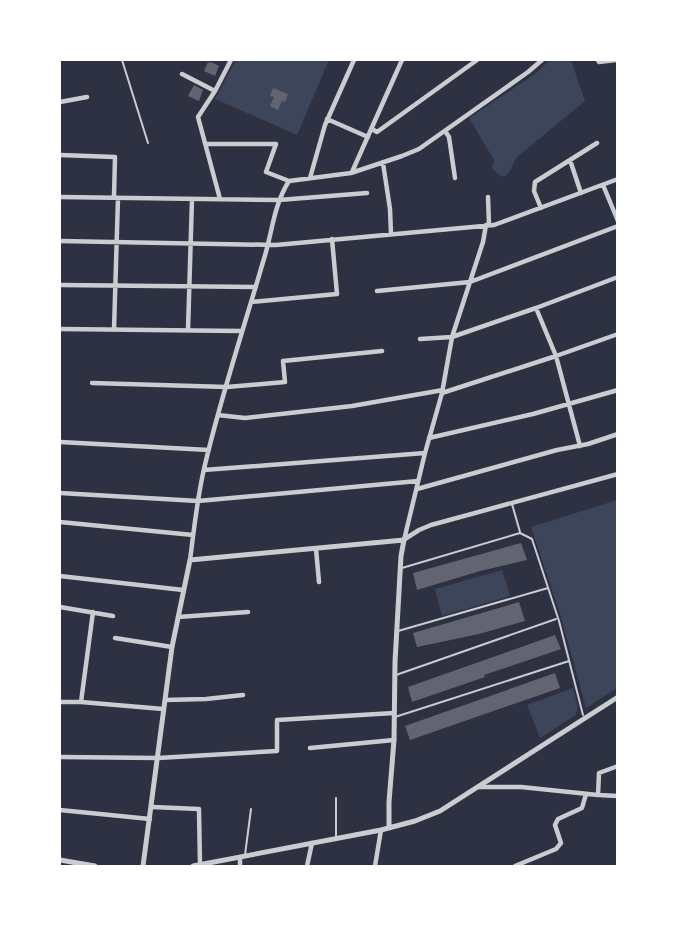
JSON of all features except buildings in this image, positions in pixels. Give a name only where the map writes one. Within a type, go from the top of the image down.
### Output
[{"type":"street","points":[[220,199],[198,117],[230,60]]},
{"type":"street","points":[[310,178],[327,119],[354,60]]},
{"type":"street","points":[[351,173],[402,60]]},
{"type":"street","points":[[462,60],[470,64]]},
{"type":"street","points":[[372,129],[376,132],[477,60]]},
{"type":"street","points":[[206,144],[276,144],[266,172],[289,181],[351,173],[419,149],[542,60]]},
{"type":"street","points":[[598,60],[616,60]]},
{"type":"street","points":[[182,74],[215,90]]},
{"type":"street","points":[[60,102],[88,97]]},
{"type":"street","points":[[327,119],[368,137]]},
{"type":"street","points":[[445,131],[449,137],[455,178]]},
{"type":"street","points":[[541,208],[534,184],[597,143]]},
{"type":"street","points":[[60,155],[115,157],[114,330]]},
{"type":"street","points":[[570,160],[582,193]]},
{"type":"street","points":[[383,163],[391,234]]},
{"type":"street","points":[[60,241],[276,245],[494,225],[618,179]]},
{"type":"street","points":[[142,866],[172,647],[190,560],[204,470],[272,222],[289,181]]},
{"type":"street","points":[[377,291],[470,282],[618,223],[603,185]]},
{"type":"street","points":[[60,197],[279,200],[367,193]]},
{"type":"street","points":[[389,828],[397,631],[404,540],[443,391],[452,337],[483,242],[488,197]]},
{"type":"street","points":[[188,330],[192,199]]},
{"type":"street","points":[[251,302],[337,294],[332,240]]},
{"type":"street","points":[[420,339],[452,337],[618,277]]},
{"type":"street","points":[[60,285],[256,287]]},
{"type":"street","points":[[536,308],[556,356],[580,446]]},
{"type":"street","points":[[60,329],[241,331]]},
{"type":"street","points":[[219,415],[246,418],[352,406],[443,391],[618,334]]},
{"type":"street","points":[[92,383],[227,387],[285,382],[283,361],[382,351]]},
{"type":"street","points":[[429,438],[570,405],[618,390]]},
{"type":"street","points":[[416,489],[618,434]]},
{"type":"street","points":[[60,442],[209,450]]},
{"type":"street","points":[[204,470],[425,453]]},
{"type":"street","points":[[190,560],[404,540],[431,525],[618,474]]},
{"type":"street","points":[[60,493],[198,500],[418,481]]},
{"type":"street","points":[[60,522],[193,535]]},
{"type":"street","points":[[316,549],[319,582]]},
{"type":"street","points":[[60,576],[183,590]]},
{"type":"street","points":[[60,607],[113,615]]},
{"type":"street","points":[[81,702],[93,612]]},
{"type":"street","points":[[178,617],[248,612]]},
{"type":"street","points":[[115,638],[172,647]]},
{"type":"street","points":[[164,700],[243,695]]},
{"type":"street","points":[[152,807],[198,809],[196,866],[381,830],[440,811],[618,697]]},
{"type":"street","points":[[60,702],[163,709]]},
{"type":"street","points":[[60,757],[158,758],[277,751],[277,720],[394,715]]},
{"type":"street","points":[[310,748],[394,740]]},
{"type":"street","points":[[597,795],[599,773],[618,766]]},
{"type":"street","points":[[479,787],[521,787],[618,796]]},
{"type":"street","points":[[514,866],[556,849],[561,843],[555,825],[558,819],[582,808],[586,794]]},
{"type":"street","points":[[60,810],[150,819]]},
{"type":"street","points":[[375,866],[381,830]]},
{"type":"street","points":[[307,866],[312,843]]},
{"type":"street","points":[[240,866],[243,856]]},
{"type":"street","points":[[60,860],[95,866]]},
{"type":"lane","points":[[122,60],[148,143]]},
{"type":"lane","points":[[512,503],[520,533]]},
{"type":"lane","points":[[401,568],[520,533],[532,538],[558,618],[584,719]]},
{"type":"lane","points":[[397,631],[548,588]]},
{"type":"lane","points":[[395,676],[558,618]]},
{"type":"lane","points":[[394,715],[569,661]]},
{"type":"lane","points":[[336,798],[336,838]]},
{"type":"lane","points":[[243,856],[251,809]]},
{"type":"shaded area","points":[[236,60],[329,60],[297,135],[215,99]]},
{"type":"shaded area","points":[[550,60],[571,60],[585,101],[516,158],[504,177],[499,175],[492,168],[494,160],[469,118],[535,74]]},
{"type":"shaded area","points":[[617,500],[617,688],[586,708],[560,614],[531,527]]},
{"type":"shaded area","points":[[502,570],[510,596],[442,616],[435,589]]},
{"type":"shaded area","points":[[573,688],[578,707],[576,715],[540,738],[527,705]]}]
